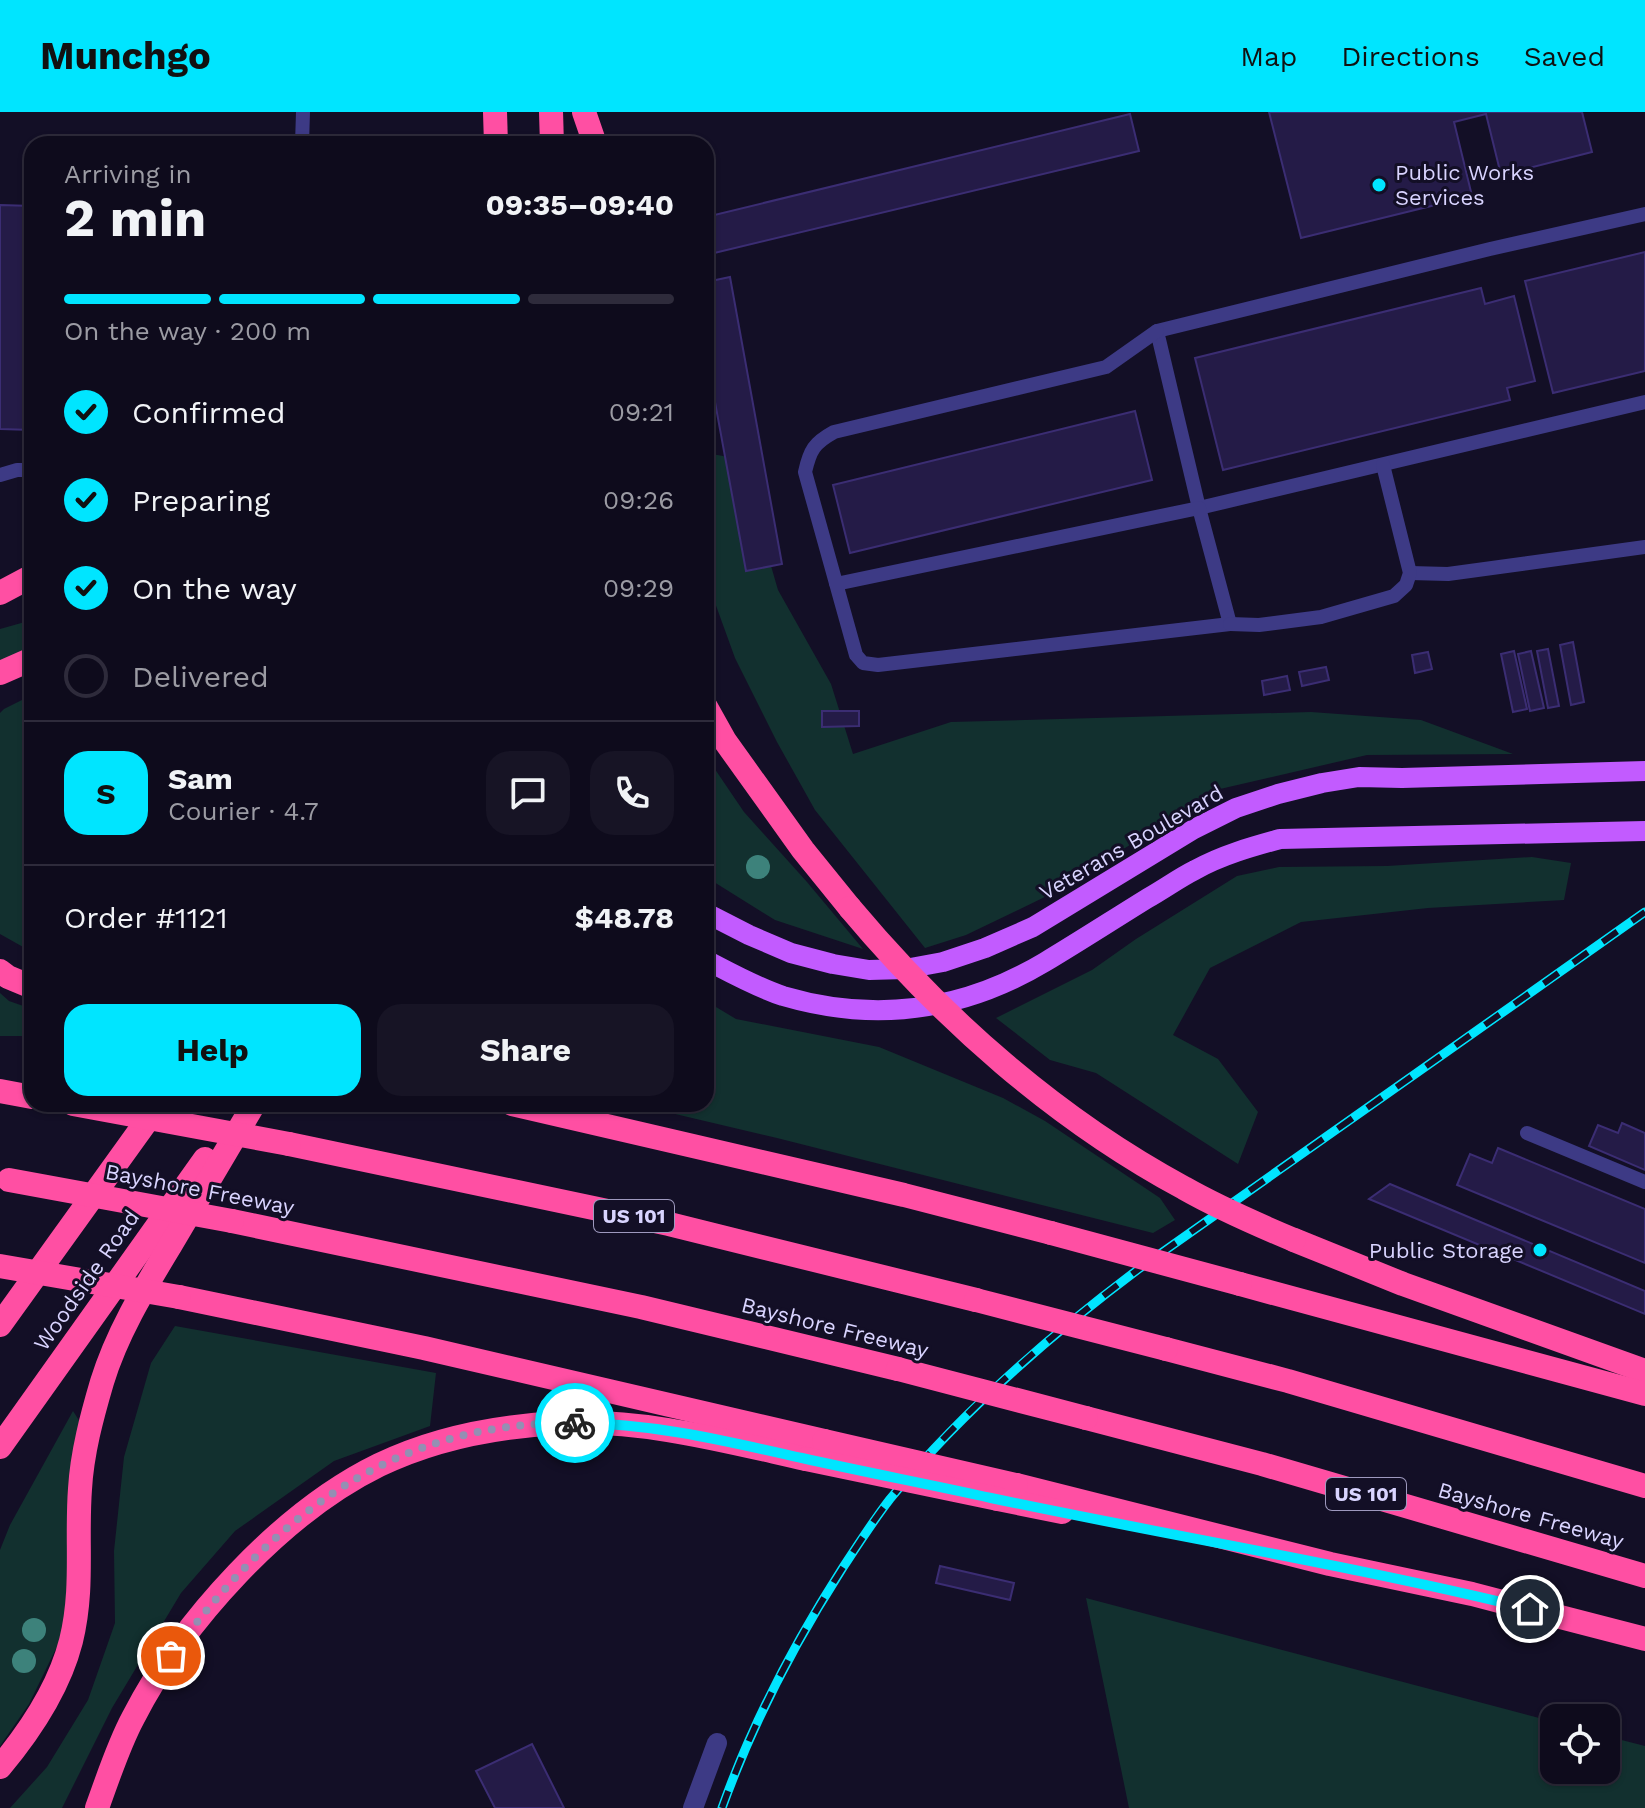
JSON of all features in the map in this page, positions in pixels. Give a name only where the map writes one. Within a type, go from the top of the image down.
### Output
[{"type":"highway","points":[[495,112],[496,136]]},
{"type":"highway","points":[[551,112],[552,136]]},
{"type":"highway","points":[[584,112],[592,136]]},
{"type":"highway","points":[[0,596],[24,581]]},
{"type":"highway","points":[[0,596],[24,595]]},
{"type":"highway","points":[[0,673],[24,662]]},
{"type":"highway","points":[[714,721],[803,850],[927,994],[1044,1096],[1132,1158],[1237,1216],[1294,1240],[1403,1284],[1645,1371]]},
{"type":"highway","points":[[0,971],[24,984]]},
{"type":"highway","points":[[0,1091],[24,1096]]},
{"type":"highway","name":"US 101","points":[[116,1112],[289,1144],[669,1224],[1288,1381],[1645,1486]]},
{"type":"highway","name":"Woodside Road","points":[[0,1322],[153,1112]]},
{"type":"highway","name":"Woodside Road","points":[[0,1447],[238,1112]]},
{"type":"highway","points":[[0,1767],[44,1708],[71,1642],[80,1576],[78,1522],[84,1451],[117,1340],[249,1112]]},
{"type":"highway","points":[[546,1112],[874,1188],[1051,1233],[1645,1394]]},
{"type":"highway","name":"Bayshore Freeway","points":[[4,1179],[232,1221],[641,1307],[898,1369],[1262,1464],[1645,1576]]},
{"type":"highway","points":[[0,1266],[179,1297],[424,1348],[824,1441],[1007,1492],[1472,1594],[1645,1639]]},
{"type":"highway","points":[[97,1808],[131,1720],[154,1679],[223,1589],[261,1550],[339,1488],[378,1465],[420,1448],[514,1426],[611,1423],[658,1428],[806,1459],[1007,1492]]},
{"type":"main road","name":"Veterans Boulevard","points":[[714,917],[791,953],[869,970],[905,969],[943,962],[1033,927],[1194,829],[1236,808],[1278,794],[1359,777],[1645,771]]},
{"type":"main road","points":[[714,964],[781,995],[809,1002],[864,1011],[908,1010],[952,1002],[1001,986],[1194,870],[1236,851],[1280,839],[1645,831]]},
{"type":"street","points":[[693,1808],[717,1743]]},
{"type":"lane","points":[[302,136],[303,112]]},
{"type":"lane","points":[[1383,465],[1410,573],[1406,585],[1394,596],[1321,617],[1259,625],[1230,624],[878,665],[863,663],[856,655],[805,472],[809,456],[818,441],[834,432],[1106,367],[1157,331],[1645,214]]},
{"type":"lane","points":[[1157,331],[1230,624]]},
{"type":"lane","points":[[836,584],[1199,508],[1645,402]]},
{"type":"lane","points":[[0,475],[24,470]]},
{"type":"lane","points":[[1410,573],[1448,574],[1645,547]]},
{"type":"lane","points":[[1527,1133],[1645,1182]]},
{"type":"green space","points":[[714,454],[740,459],[778,590],[831,684],[853,754],[951,722],[1311,712],[1421,720],[1513,754],[1367,755],[1220,789],[1051,894],[966,935],[925,948],[815,810],[735,658],[714,600]]},
{"type":"green space","points":[[24,622],[24,650],[0,664],[0,629]]},
{"type":"green space","points":[[24,699],[24,948],[0,934],[0,713]]},
{"type":"green space","points":[[714,768],[744,812],[863,949],[775,920],[714,882]]},
{"type":"green space","points":[[1532,857],[1571,863],[1564,900],[1428,908],[1301,922],[1210,968],[1173,1035],[1218,1059],[1258,1112],[1238,1164],[1096,1073],[1050,1060],[996,1018],[1092,970],[1237,876],[1279,867],[1387,866]]},
{"type":"green space","points":[[0,993],[9,1001],[24,1006],[24,1036],[0,1036]]},
{"type":"green space","points":[[714,1006],[736,1019],[879,1047],[1003,1098],[1045,1121],[1160,1198],[1175,1220],[1153,1233],[667,1112],[714,1112]]},
{"type":"green space","points":[[175,1326],[436,1373],[430,1426],[334,1461],[235,1531],[181,1593],[112,1708],[62,1808],[10,1808],[47,1767],[88,1700],[115,1623],[114,1551],[124,1457],[151,1363]]},
{"type":"green space","points":[[73,1411],[80,1422],[65,1630],[29,1704],[0,1746],[0,1550],[10,1525]]},
{"type":"green space","points":[[1086,1598],[1540,1718],[1540,1784],[1620,1784],[1620,1740],[1645,1746],[1645,1808],[1129,1808]]},
{"type":"building","name":"Public Works Services","points":[[1269,112],[1582,112],[1592,152],[1501,175],[1486,114],[1454,122],[1472,196],[1301,238]]},
{"type":"building","points":[[1130,114],[1139,151],[714,253],[714,215]]},
{"type":"building","points":[[0,205],[24,206],[24,430],[0,429]]},
{"type":"building","points":[[1645,252],[1645,371],[1553,393],[1525,281]]},
{"type":"building","points":[[730,277],[782,564],[746,571],[714,397],[714,280]]},
{"type":"building","points":[[1481,288],[1485,304],[1514,296],[1535,381],[1507,388],[1510,400],[1223,470],[1195,358]]},
{"type":"building","points":[[1135,411],[1152,480],[850,553],[833,485]]},
{"type":"building","points":[[1573,642],[1584,702],[1571,705],[1560,645]]},
{"type":"building","points":[[1548,649],[1559,706],[1548,708],[1537,651]]},
{"type":"building","points":[[1514,651],[1527,709],[1513,712],[1501,654]]},
{"type":"building","points":[[1531,651],[1544,708],[1530,711],[1518,654]]},
{"type":"building","points":[[1428,652],[1432,669],[1415,673],[1412,655]]},
{"type":"building","points":[[1326,667],[1329,680],[1302,686],[1299,672]]},
{"type":"building","points":[[1287,676],[1290,690],[1264,695],[1262,681]]},
{"type":"building","points":[[822,711],[859,711],[859,726],[822,727]]},
{"type":"building","points":[[1622,1123],[1645,1133],[1645,1170],[1589,1146],[1598,1125],[1618,1133]]},
{"type":"building","points":[[1498,1148],[1645,1209],[1645,1263],[1457,1185],[1470,1154],[1492,1163]]},
{"type":"building","points":[[1390,1184],[1645,1291],[1645,1314],[1369,1199]]},
{"type":"building","points":[[940,1566],[1014,1583],[1010,1600],[936,1583]]},
{"type":"building","points":[[532,1744],[564,1808],[495,1808],[476,1771]]},
{"type":"railway","points":[[722,1808],[775,1685],[842,1569],[890,1499],[977,1405],[1073,1320],[1140,1268],[1645,912]]},
{"type":"way so far","points":[[171,1656],[223,1589],[261,1550],[339,1488],[378,1465],[461,1436],[514,1426],[575,1423]]},
{"type":"place","name":"Public Works Services","points":[[1379,185]]},
{"type":"place","name":"Public Storage","points":[[1540,1250]]},
{"type":"route","points":[[575,1423],[658,1428],[1330,1564],[1530,1609]]}]
